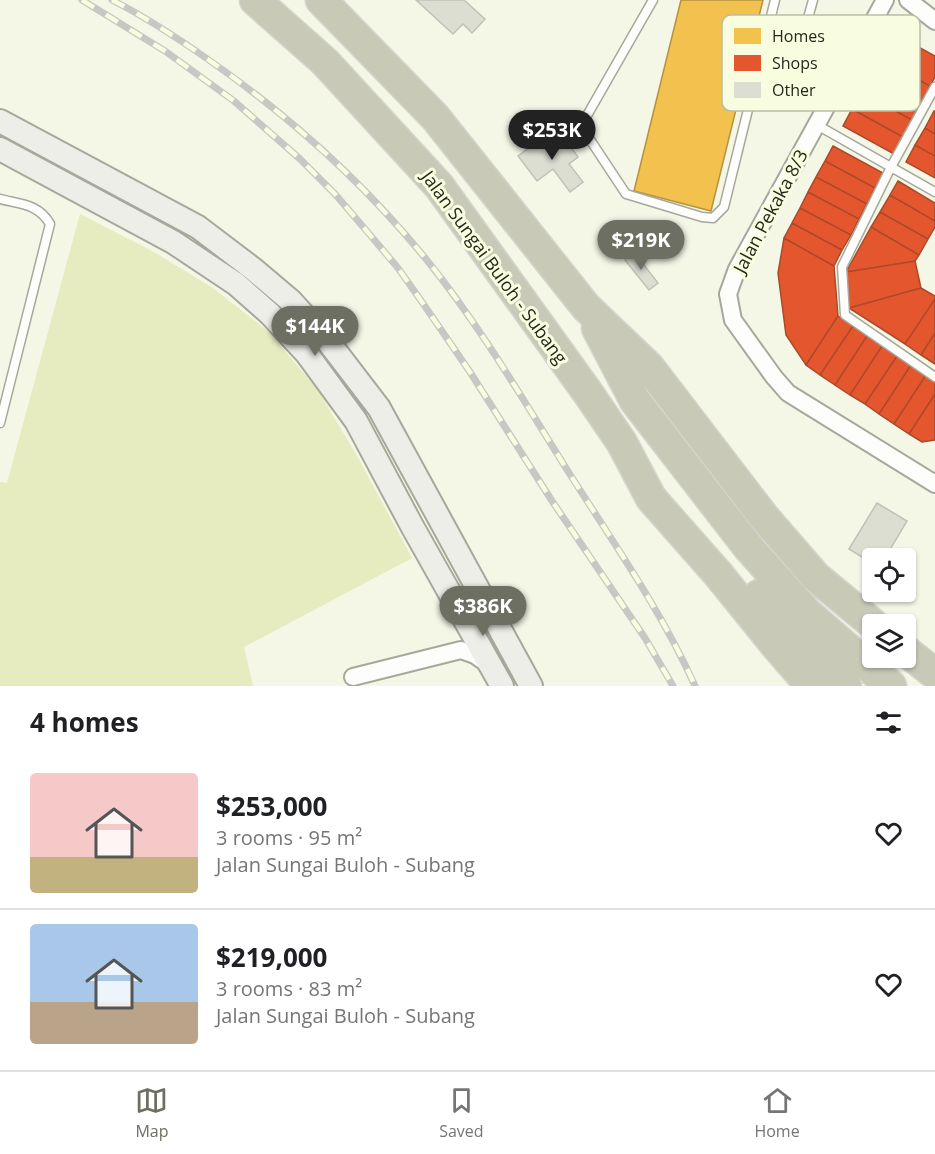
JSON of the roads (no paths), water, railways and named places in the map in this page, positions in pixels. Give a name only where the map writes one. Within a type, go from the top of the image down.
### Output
[{"type":"highway","name":"Jalan Sungai Buloh - Subang","points":[[255,0],[325,62],[439,186],[644,472],[846,686]]},
{"type":"highway","points":[[321,0],[435,117],[586,307],[649,367],[764,517],[816,577],[862,615]]},
{"type":"highway","points":[[586,307],[635,401],[748,548],[807,613],[891,686]]},
{"type":"highway","name":"Jalan Sungai Buloh - Subang","points":[[622,443],[651,498],[811,686]]},
{"type":"highway","points":[[916,659],[935,674]]},
{"type":"street","name":"Jalan Pekaka 8/3","points":[[877,15],[885,0]]},
{"type":"street","points":[[908,0],[935,21]]},
{"type":"street","name":"Jalan Pekaka 8/3","points":[[825,111],[737,269],[728,294],[733,320],[788,393],[935,484]]},
{"type":"street","points":[[0,121],[198,226],[252,267],[291,301],[330,344],[378,408],[531,686]]},
{"type":"street","points":[[0,149],[173,242],[236,284],[270,314],[307,354],[356,421],[497,677]]},
{"type":"street","points":[[461,650],[466,636],[465,620]]},
{"type":"street","points":[[353,677],[461,650],[475,655],[497,677]]},
{"type":"lane","points":[[653,0],[581,126],[626,194],[702,218],[713,218],[724,207],[747,111]]},
{"type":"lane","points":[[770,15],[774,0]]},
{"type":"lane","points":[[809,15],[813,0]]},
{"type":"lane","points":[[935,87],[891,167],[842,267],[845,315],[935,377]]},
{"type":"lane","points":[[817,125],[935,192]]},
{"type":"lane","points":[[0,199],[36,208],[46,216],[50,224],[0,423]]},
{"type":"railway","points":[[82,0],[165,51],[234,101],[300,159],[335,194],[398,268],[422,302],[645,638],[673,686]]},
{"type":"railway","points":[[112,0],[195,50],[266,102],[350,176],[426,259],[484,338],[621,553],[653,605],[695,686]]}]
